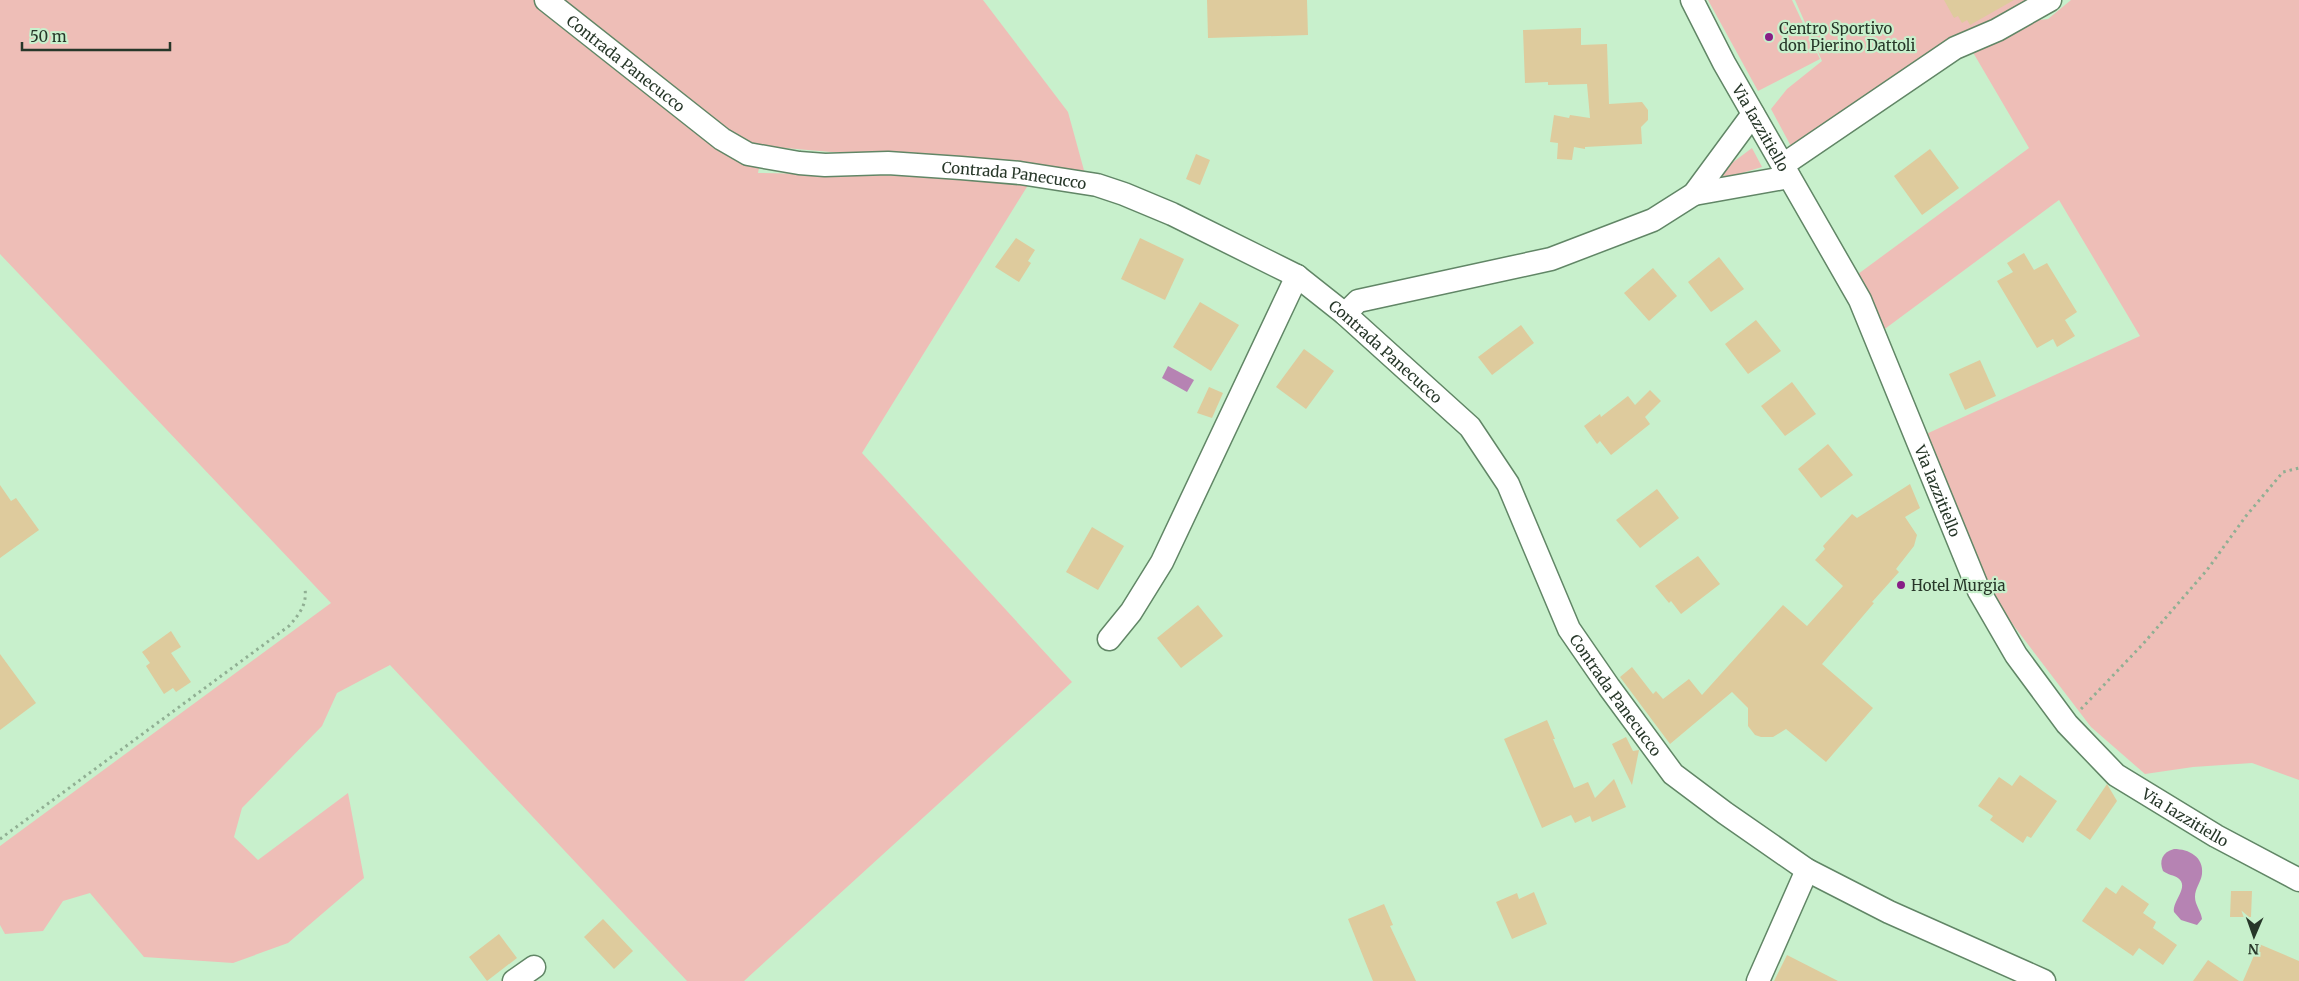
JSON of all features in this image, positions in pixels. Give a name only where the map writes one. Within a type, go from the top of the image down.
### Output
[{"type":"street","name":"Contrada Panecucco","points":[[546,0],[722,139],[748,154],[771,159],[825,165],[888,163],[1020,173],[1097,186],[1124,194],[1179,217],[1297,276],[1345,314],[1470,427],[1508,484],[1569,629],[1673,774],[1807,870],[1889,912],[2044,981]]},
{"type":"street","name":"Via Iazzitiello","points":[[1692,0],[1753,114],[1860,300],[1979,591],[2016,655],[2067,724],[2116,775],[2216,836],[2299,880]]},
{"type":"street","points":[[1345,314],[1358,301],[1551,259],[1653,220],[1694,194],[1786,171],[1955,48],[1997,30],[2050,0]]},
{"type":"street","points":[[1694,194],[1753,114]]},
{"type":"street","points":[[1108,639],[1131,612],[1162,562],[1297,276]]},
{"type":"street","points":[[1758,981],[1807,870]]},
{"type":"street","points":[[514,981],[534,966]]},
{"type":"path","points":[[2067,724],[2143,644],[2207,570],[2246,516],[2283,472],[2299,468]]},
{"type":"path","points":[[0,839],[290,626],[303,610],[306,598],[305,588]]},
{"type":"shaded area","points":[[0,0],[546,0],[760,163],[758,173],[983,177],[1030,182],[862,453],[1072,682],[744,981],[687,981],[390,665],[337,693],[322,726],[242,808],[234,837],[258,860],[348,793],[364,878],[288,943],[233,963],[144,957],[90,893],[63,901],[43,931],[5,934],[0,925],[0,846],[331,603],[0,254]]},
{"type":"shaded area","points":[[556,0],[983,0],[1068,112],[1085,174],[738,144]]},
{"type":"shaded area","name":"Centro Sportivo don Pierino Dattoli","points":[[1708,0],[1792,0],[1820,59],[1758,91]]},
{"type":"shaded area","points":[[1795,0],[2041,0],[1793,150],[1771,109],[1787,89],[1822,61]]},
{"type":"shaded area","points":[[2071,0],[2299,0],[2299,780],[2252,763],[2193,767],[2145,774],[2091,727],[2004,613],[1973,552],[1924,435],[2140,336],[2059,200],[1882,331],[1854,277],[2029,148],[1971,49],[2039,20],[2048,19]]},
{"type":"shaded area","points":[[1752,148],[1762,167],[1719,180],[1716,175]]},
{"type":"shaded area","points":[[1168,366],[1194,380],[1187,392],[1162,378]]},
{"type":"shaded area","points":[[2174,849],[2190,852],[2201,863],[2202,874],[2195,897],[2202,919],[2197,925],[2181,920],[2174,912],[2175,903],[2182,886],[2181,882],[2178,878],[2163,871],[2161,864],[2162,857]]},
{"type":"building","points":[[1207,0],[1307,0],[1308,35],[1208,38]]},
{"type":"building","points":[[1944,0],[2014,0],[1970,25],[1967,20],[1962,23],[1958,16],[1954,18]]},
{"type":"building","points":[[1581,28],[1581,45],[1607,44],[1609,104],[1642,102],[1648,110],[1648,120],[1641,127],[1642,144],[1585,147],[1585,149],[1574,147],[1572,160],[1557,159],[1558,143],[1550,142],[1554,115],[1569,118],[1570,115],[1590,118],[1587,84],[1548,85],[1548,82],[1525,83],[1523,30]]},
{"type":"building","points":[[1930,149],[1959,188],[1922,215],[1894,176]]},
{"type":"building","points":[[1196,154],[1210,160],[1200,185],[1186,179]]},
{"type":"building","points":[[1016,238],[1035,250],[1028,261],[1031,263],[1019,282],[995,267]]},
{"type":"building","points":[[1140,238],[1184,259],[1165,300],[1121,279]]},
{"type":"building","points":[[2024,253],[2034,270],[2047,263],[2077,312],[2065,320],[2075,336],[2057,347],[2053,339],[2037,348],[1997,281],[2013,272],[2007,263]]},
{"type":"building","points":[[1719,257],[1744,289],[1711,312],[1688,282]]},
{"type":"building","points":[[1653,268],[1677,296],[1649,321],[1624,293]]},
{"type":"building","points":[[1200,302],[1239,325],[1211,371],[1173,347]]},
{"type":"building","points":[[1756,320],[1781,351],[1748,374],[1725,344]]},
{"type":"building","points":[[1521,325],[1534,343],[1492,375],[1478,357]]},
{"type":"building","points":[[1304,349],[1334,371],[1306,409],[1276,387]]},
{"type":"building","points":[[1980,360],[1996,396],[1965,410],[1949,374]]},
{"type":"building","points":[[1792,382],[1816,414],[1785,436],[1761,406]]},
{"type":"building","points":[[1209,387],[1223,393],[1212,418],[1197,413]]},
{"type":"building","points":[[1650,390],[1661,401],[1645,417],[1650,424],[1611,455],[1600,441],[1597,444],[1584,426],[1600,414],[1601,417],[1628,396],[1635,405]]},
{"type":"building","points":[[1828,444],[1853,475],[1821,498],[1798,469]]},
{"type":"building","points":[[1910,484],[1920,508],[1905,517],[1917,535],[1914,546],[1896,569],[1899,572],[1822,664],[1873,708],[1826,762],[1786,729],[1773,737],[1755,735],[1748,726],[1748,708],[1732,692],[1670,744],[1620,677],[1632,667],[1653,694],[1656,691],[1663,699],[1689,679],[1702,695],[1783,605],[1807,626],[1843,586],[1815,560],[1825,549],[1823,546],[1852,514],[1857,518]]},
{"type":"building","points":[[0,485],[11,501],[16,498],[39,530],[0,558]]},
{"type":"building","points":[[1657,489],[1679,518],[1640,548],[1616,520]]},
{"type":"building","points":[[1092,527],[1124,546],[1098,590],[1066,572]]},
{"type":"building","points":[[1698,556],[1720,584],[1681,614],[1671,601],[1669,603],[1655,586]]},
{"type":"building","points":[[1198,605],[1223,636],[1181,668],[1157,638]]},
{"type":"building","points":[[171,631],[181,647],[171,653],[191,682],[176,692],[173,688],[164,694],[146,666],[150,663],[142,652]]},
{"type":"building","points":[[0,654],[36,703],[0,730]]},
{"type":"building","points":[[1547,720],[1574,788],[1588,782],[1595,798],[1614,779],[1626,807],[1592,822],[1590,816],[1575,823],[1571,815],[1542,828],[1504,739]]},
{"type":"building","points":[[1626,737],[1633,751],[1639,750],[1632,785],[1612,744]]},
{"type":"building","points":[[2020,775],[2057,801],[2031,838],[2027,836],[2023,843],[1990,820],[1993,816],[1978,806],[1999,777],[2012,786]]},
{"type":"building","points":[[2107,784],[2117,801],[2090,840],[2076,830]]},
{"type":"building","points":[[2122,885],[2149,904],[2143,913],[2156,922],[2153,928],[2177,945],[2163,965],[2139,948],[2133,956],[2082,921],[2106,887],[2116,894]]},
{"type":"building","points":[[2231,891],[2252,891],[2251,917],[2230,917]]},
{"type":"building","points":[[1534,892],[1547,924],[1512,939],[1496,902],[1517,893],[1519,899]]},
{"type":"building","points":[[1384,904],[1393,925],[1390,926],[1416,981],[1373,981],[1348,919]]},
{"type":"building","points":[[603,919],[633,951],[614,969],[584,937]]},
{"type":"building","points":[[499,934],[517,958],[487,981],[469,957]]},
{"type":"building","points":[[2259,944],[2299,961],[2299,981],[2243,981]]},
{"type":"building","points":[[1787,955],[1838,981],[1774,981]]},
{"type":"building","points":[[2208,960],[2239,981],[2193,981]]},
{"type":"place","name":"Centro Sportivo don Pierino Dattoli","points":[[1769,37]]},
{"type":"place","name":"Hotel Murgia","points":[[1901,585]]}]
